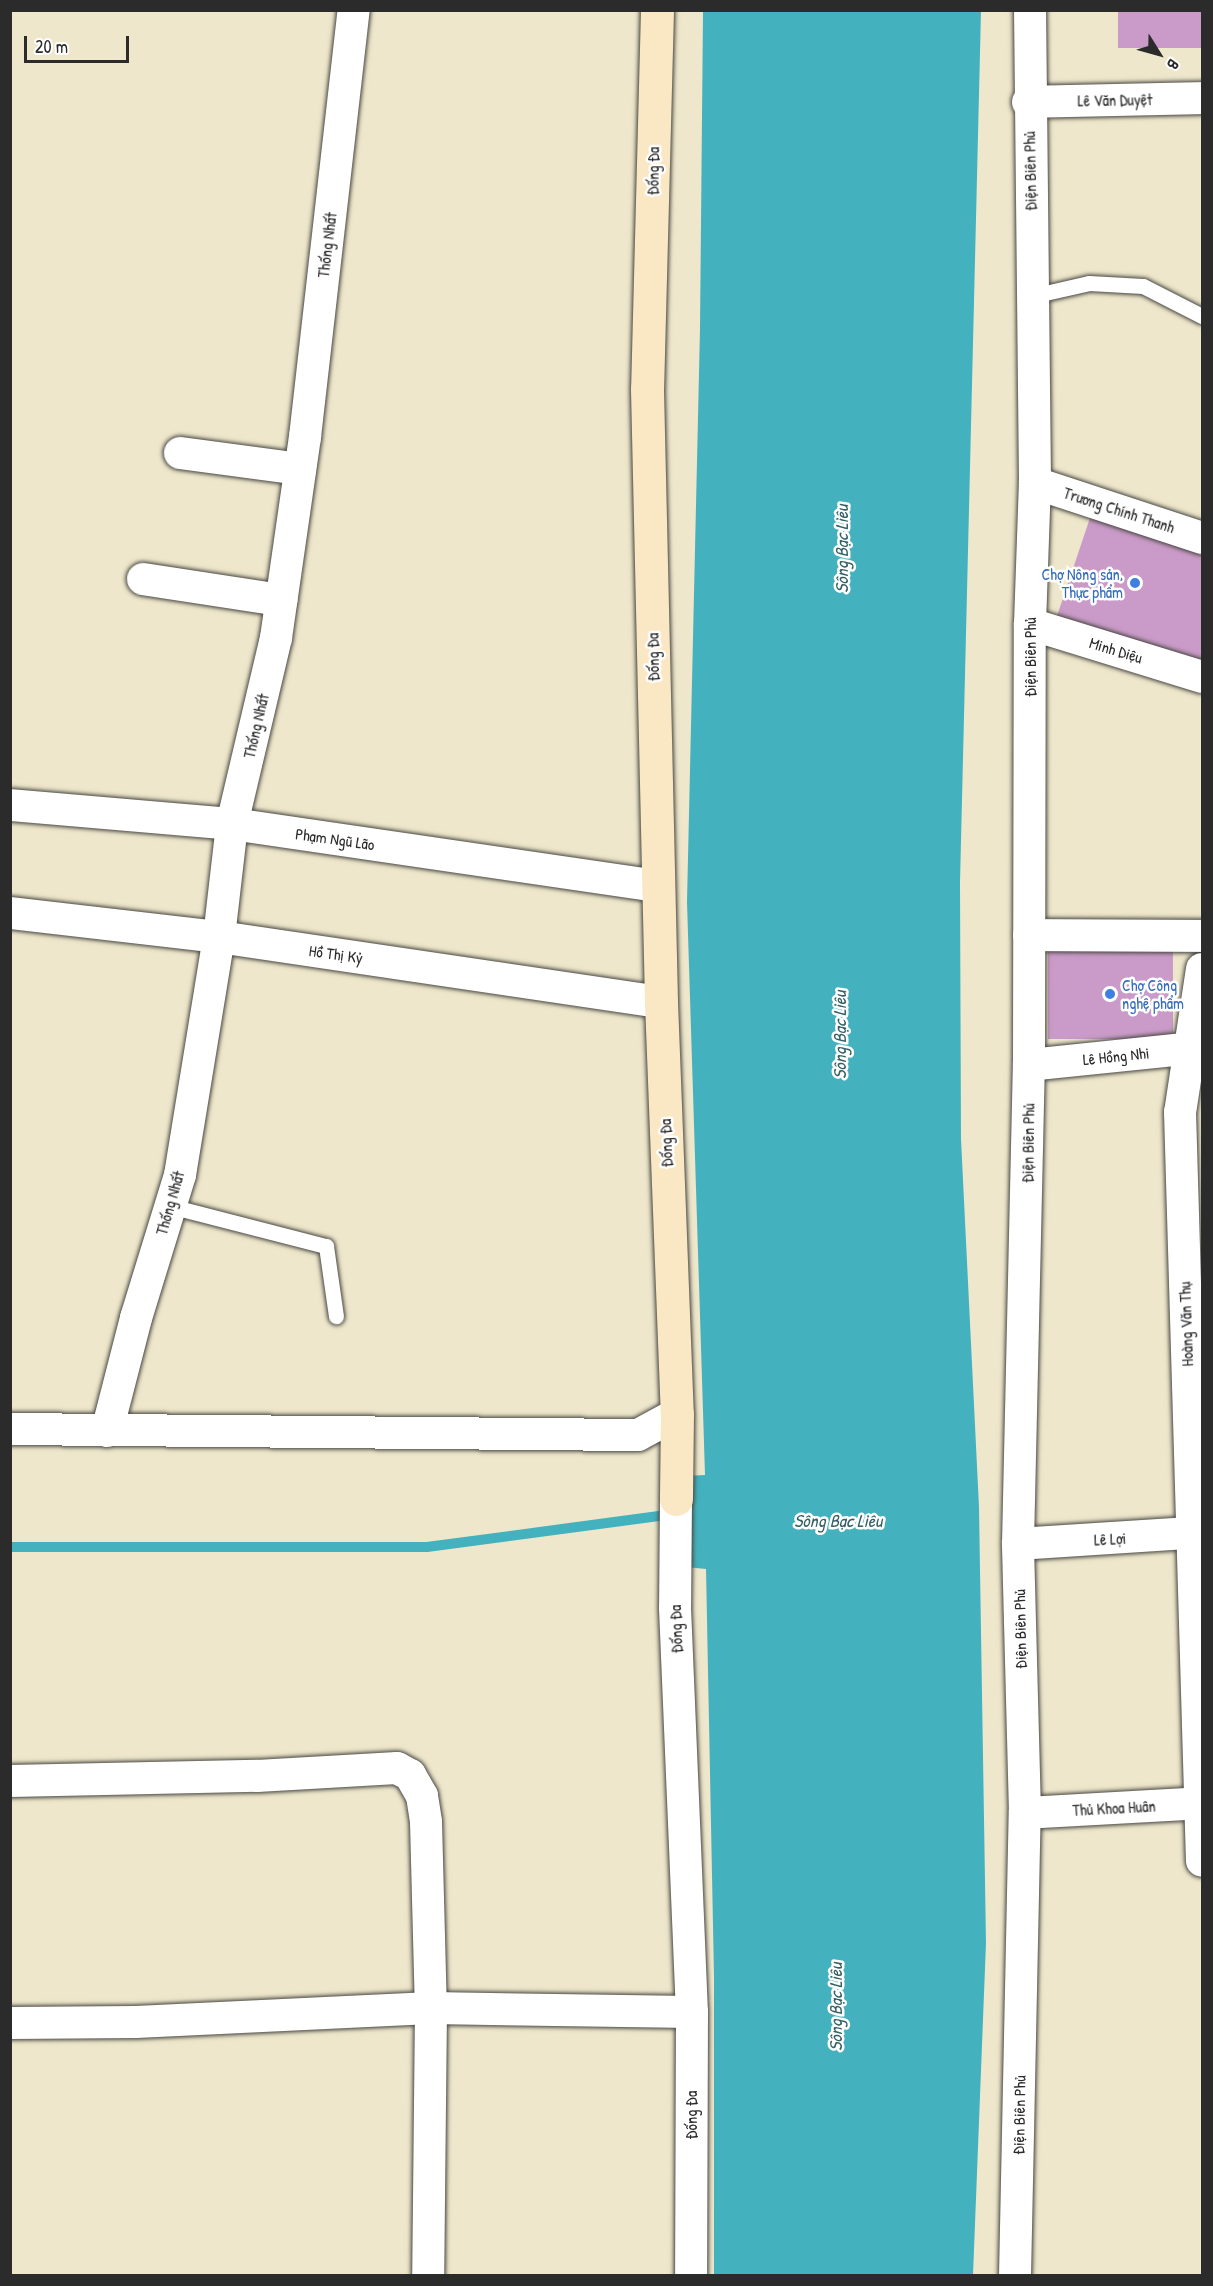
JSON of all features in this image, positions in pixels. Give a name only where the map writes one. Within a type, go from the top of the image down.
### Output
[{"type":"street","name":"Thống Nhất","points":[[107,1431],[136,1318],[180,1175],[219,937],[232,824],[281,600],[300,469],[354,10]]},
{"type":"street","name":"Đống Đa","points":[[657,10],[647,388],[661,1002],[677,1414],[675,1608],[692,2012],[690,2276]]},
{"type":"street","name":"Điện Biên Phủ","points":[[1015,2276],[1025,1813],[1018,1544],[1029,1065],[1030,624],[1035,483],[1028,102],[1030,10]]},
{"type":"street","name":"Lê Văn Duyệt","points":[[1028,102],[1203,98]]},
{"type":"street","points":[[180,453],[300,469]]},
{"type":"street","name":"Trương Chính Thanh","points":[[1035,483],[1203,538]]},
{"type":"street","points":[[144,579],[281,600]]},
{"type":"street","name":"Minh Diệu","points":[[1030,624],[1203,677]]},
{"type":"street","name":"Phạm Ngũ Lão","points":[[10,805],[232,824],[658,886]]},
{"type":"street","name":"Hồ Thị Kỷ","points":[[10,913],[219,937],[661,1002]]},
{"type":"street","points":[[1029,935],[1203,936]]},
{"type":"street","name":"Hoàng Văn Thụ","points":[[1203,969],[1195,1047],[1180,1112],[1197,1533],[1203,1861]]},
{"type":"street","name":"Lê Hồng Nhi","points":[[1029,1065],[1195,1047]]},
{"type":"street","points":[[10,1429],[638,1435],[677,1414]]},
{"type":"street","name":"Lê Lợi","points":[[1018,1544],[1197,1533]]},
{"type":"street","points":[[10,1780],[405,1770],[422,1796],[426,1822],[431,2008],[428,2276]]},
{"type":"street","name":"Thủ Khoa Huân","points":[[1025,1813],[1201,1804]]},
{"type":"street","points":[[10,2023],[136,2022],[431,2008],[692,2012]]},
{"type":"lane","points":[[1032,296],[1089,283],[1143,286],[1203,316]]},
{"type":"lane","points":[[170,1206],[326,1246],[336,1316]]},
{"type":"water","name":"Sông Bạc Liêu","points":[[703,11],[981,11],[960,883],[961,1139],[979,1507],[986,1943],[973,2275],[714,2275],[714,1977],[706,1569],[686,1567],[686,1476],[705,1475],[687,902],[700,329]]},
{"type":"building","points":[[1118,10],[1202,10],[1202,48],[1118,48]]},
{"type":"building","name":"Chợ Nông sản, Thực phẩm","points":[[1092,512],[1202,550],[1202,665],[1057,616]]},
{"type":"building","name":"Chợ Công nghệ phẩm","points":[[1048,949],[1173,949],[1173,1039],[1048,1039]]},
{"type":"waterway","points":[[10,1547],[427,1547],[674,1514]]},
{"type":"place","name":"Chợ Nông sản, Thực phẩm","points":[[1135,583]]},
{"type":"place","name":"Chợ Công nghệ phẩm","points":[[1110,994]]}]
